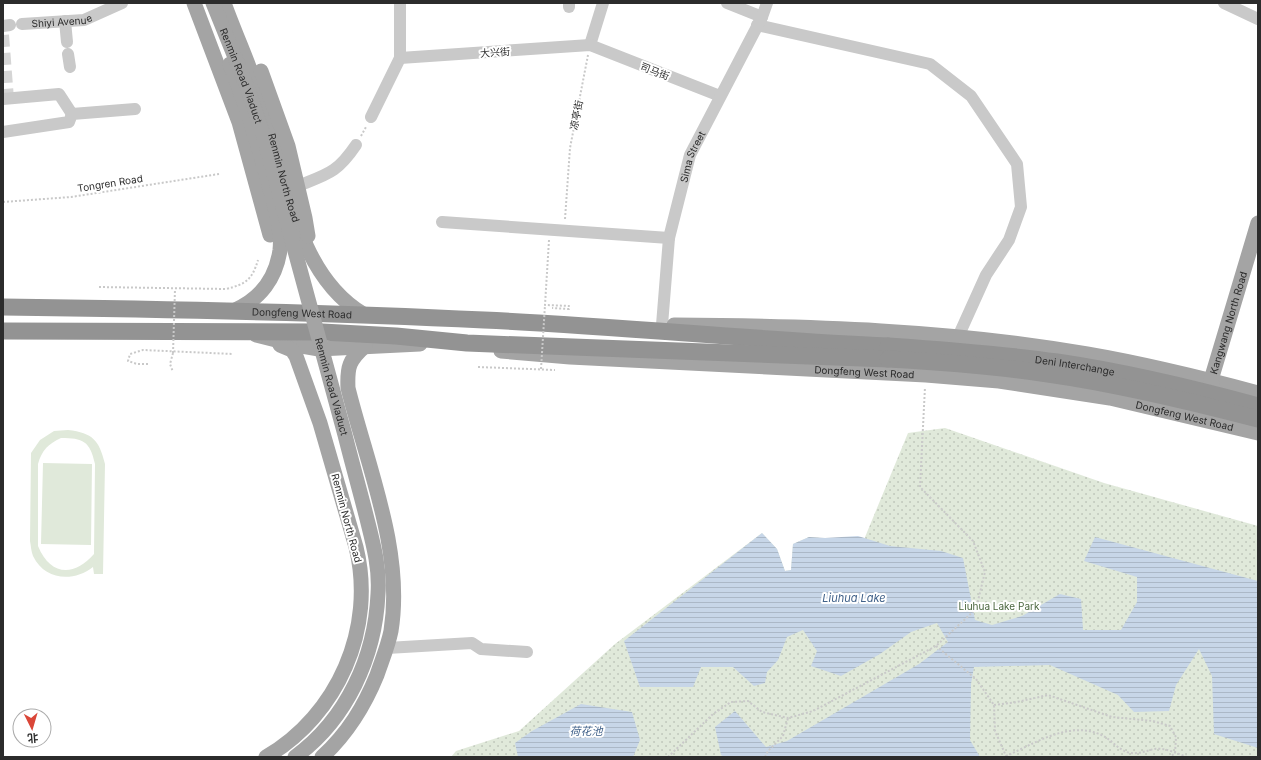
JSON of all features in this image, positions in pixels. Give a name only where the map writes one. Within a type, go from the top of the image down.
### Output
[{"type":"highway","name":"Dongfeng West Road","points":[[3,307],[235,310],[363,314],[601,326],[785,341],[888,353]]},
{"type":"highway","name":"Dongfeng West Road","points":[[3,331],[299,332],[372,334],[467,342],[888,353]]},
{"type":"highway","name":"Deni Interchange","points":[[888,353],[993,354],[1085,366],[1173,384],[1258,406]]},
{"type":"highway","name":"Deni Interchange","points":[[888,353],[1089,380],[1160,394],[1258,419]]},
{"type":"main road","points":[[194,3],[239,122],[268,226],[275,267]]},
{"type":"main road","name":"Renmin North Road","points":[[206,3],[254,132],[274,208],[279,234],[280,251],[267,285],[257,298],[249,304],[235,310]]},
{"type":"main road","name":"Renmin Road Viaduct","points":[[213,3],[252,99],[263,131],[360,491],[377,562],[378,593],[376,622],[369,649],[358,679],[350,695],[331,722],[311,744],[295,757]]},
{"type":"main road","name":"Renmin North Road","points":[[224,3],[266,116],[293,214],[306,245],[335,291],[349,305],[363,314]]},
{"type":"main road","points":[[234,3],[276,111],[298,186],[308,234],[306,245],[280,251]]},
{"type":"main road","name":"Kangwang North Road","points":[[1225,425],[1211,380],[1258,223]]},
{"type":"main road","name":"Dongfeng West Road","points":[[601,326],[662,325],[839,329],[958,337],[1056,349],[1118,360],[1211,380],[1258,394]]},
{"type":"main road","points":[[245,333],[296,346],[319,349],[467,342]]},
{"type":"main road","name":"Renmin North Road","points":[[245,333],[292,350],[296,356],[320,423],[360,561],[362,588],[360,616],[355,640],[343,674],[327,702],[316,715],[292,739],[266,757]]},
{"type":"main road","name":"Dongfeng West Road","points":[[467,342],[493,350],[526,354],[926,375],[999,381],[1110,398],[1258,434]]},
{"type":"main road","points":[[322,757],[346,732],[360,711],[372,688],[387,648],[393,608],[392,572],[379,504],[348,388],[350,362],[365,346]]},
{"type":"main road","points":[[1225,425],[1258,394]]},
{"type":"main road","points":[[320,423],[324,414],[329,410],[340,407],[351,412],[357,424]]},
{"type":"street","name":"Shiyi Avenue","points":[[12,25],[84,20],[122,3]]},
{"type":"street","points":[[371,117],[400,58],[400,3]]},
{"type":"street","points":[[590,45],[603,3]]},
{"type":"street","points":[[727,3],[760,21],[930,64],[971,96],[1017,164],[1020,207],[1008,240],[986,275],[958,337]]},
{"type":"street","name":"Sima Street","points":[[662,325],[669,238],[690,155],[760,21],[767,3]]},
{"type":"street","points":[[1224,3],[1258,18]]},
{"type":"street","points":[[65,21],[70,67]]},
{"type":"street","name":"大兴街","points":[[400,58],[590,45]]},
{"type":"street","name":"司马街","points":[[590,45],[720,96]]},
{"type":"street","points":[[3,99],[59,94],[72,114]]},
{"type":"street","points":[[72,114],[135,109]]},
{"type":"street","points":[[3,132],[69,122],[72,114]]},
{"type":"street","points":[[298,186],[331,173],[345,161],[356,145]]},
{"type":"street","points":[[442,222],[669,238]]},
{"type":"street","points":[[1110,398],[1118,360]]},
{"type":"street","points":[[387,648],[472,643],[481,649],[527,652]]},
{"type":"path","name":"凉亭街","points":[[564,230],[570,148],[590,45]]},
{"type":"path","points":[[356,145],[371,117]]},
{"type":"path","name":"Tongren Road","points":[[3,202],[71,197],[219,174]]},
{"type":"path","points":[[541,369],[549,229]]},
{"type":"path","points":[[99,287],[226,290],[243,285],[254,272],[258,260]]},
{"type":"path","points":[[173,372],[170,364],[173,353],[174,289]]},
{"type":"path","points":[[545,305],[569,306],[569,309],[552,308]]},
{"type":"path","points":[[148,364],[137,364],[128,361],[130,354],[143,350],[173,353],[233,354]]},
{"type":"path","points":[[478,367],[556,370]]},
{"type":"path","points":[[668,757],[697,728],[731,702],[748,701],[762,712],[788,718],[813,710],[936,646],[976,610],[985,572],[973,541],[920,488],[926,375]]},
{"type":"path","points":[[936,646],[976,679],[994,705],[994,731],[1006,756],[1067,730],[1084,730],[1100,734],[1117,748],[1130,753],[1146,752],[1156,748],[1187,757]]},
{"type":"path","points":[[994,705],[1017,702],[1048,695],[1112,717],[1153,721],[1170,726],[1176,737],[1175,753],[1170,757]]},
{"type":"path","points":[[766,757],[768,751],[783,736],[788,718]]},
{"type":"green space","name":"Liuhua Lake Park","points":[[945,428],[1104,483],[1258,526],[1258,757],[451,757],[456,751],[519,731],[615,644],[762,533],[777,549],[785,571],[791,570],[793,544],[809,537],[863,542],[908,433]]},
{"type":"green space","points":[[54,431],[77,431],[89,436],[97,443],[103,456],[105,464],[103,574],[94,574],[93,567],[85,572],[69,577],[52,574],[38,564],[32,554],[30,541],[31,453],[40,440]],"holes":[[[61,438],[75,439],[84,442],[91,450],[95,464],[94,554],[86,562],[70,570],[55,568],[43,556],[38,546],[38,464],[41,455],[49,445]]]},
{"type":"green space","points":[[43,463],[92,464],[91,545],[41,544]]},
{"type":"water","name":"Liuhua Lake","points":[[762,533],[777,549],[785,571],[791,570],[793,544],[809,537],[825,538],[858,536],[890,546],[941,551],[963,558],[975,620],[992,625],[1022,616],[1060,594],[1081,599],[1083,630],[1121,630],[1137,602],[1137,577],[1084,561],[1095,537],[1258,581],[1258,748],[1214,734],[1212,676],[1199,649],[1176,685],[1169,711],[1134,712],[1118,695],[1050,665],[974,667],[971,684],[970,740],[980,757],[724,757],[721,755],[715,727],[735,711],[766,747],[787,741],[919,664],[948,642],[937,623],[911,632],[880,654],[841,676],[811,666],[817,651],[803,630],[787,637],[778,660],[767,672],[765,683],[754,686],[733,667],[701,667],[693,687],[640,687],[624,641]]},
{"type":"water","name":"荷花池","points":[[581,704],[632,712],[640,740],[633,757],[518,757],[515,743],[532,731]]},
{"type":"tunnel","points":[[3,35],[8,99]]}]
